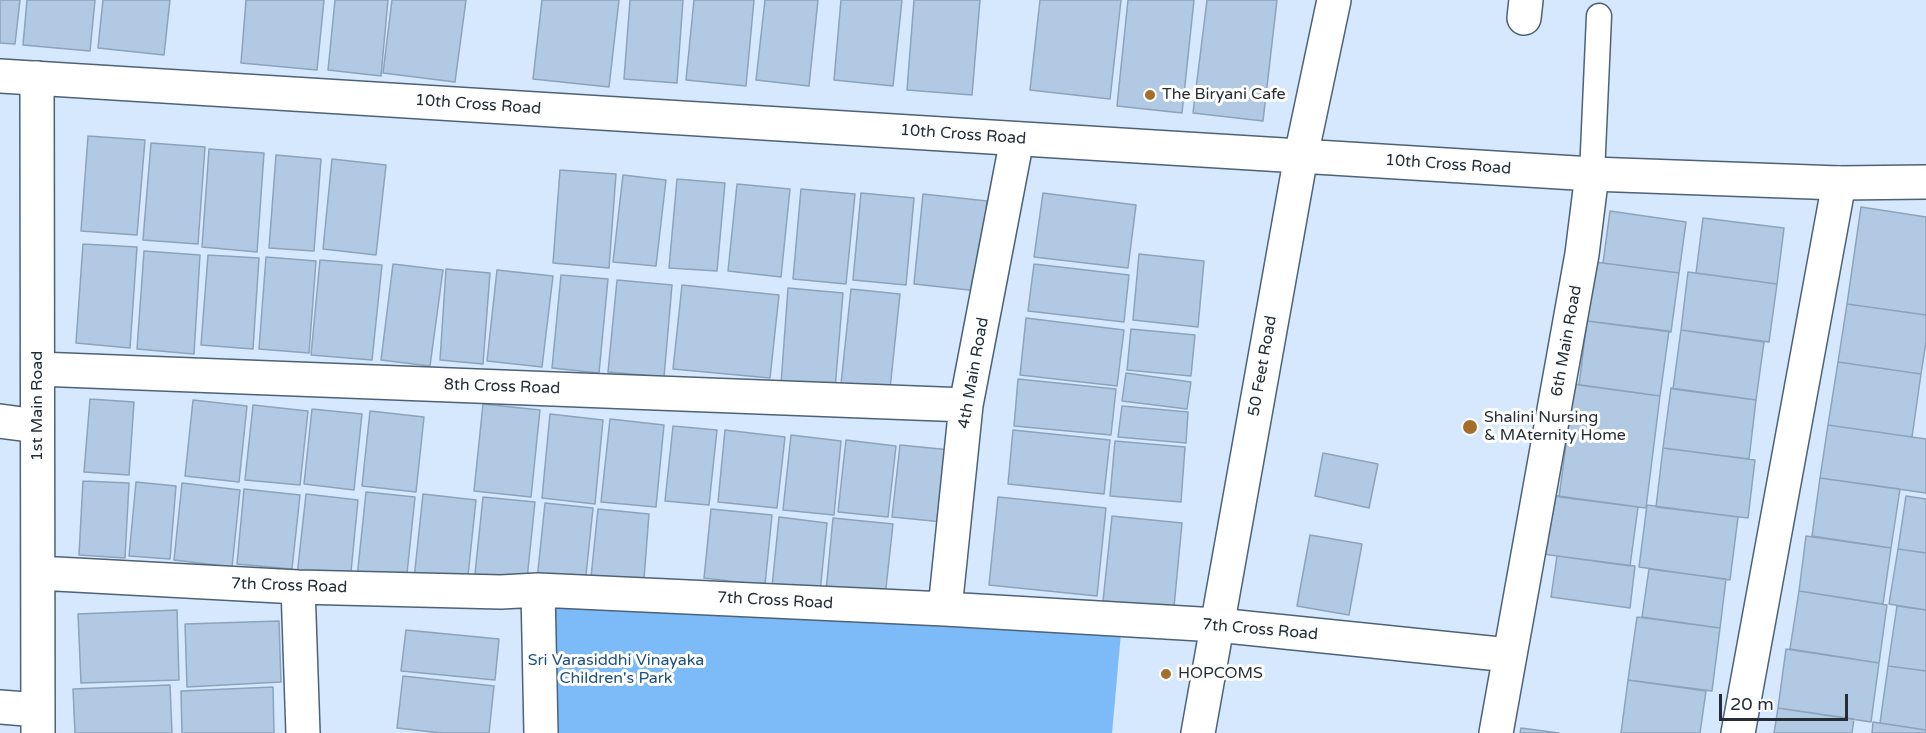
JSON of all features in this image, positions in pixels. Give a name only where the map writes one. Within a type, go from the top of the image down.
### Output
[{"type":"street","name":"50 Feet Road","points":[[1198,733],[1301,156],[1334,0]]},
{"type":"street","name":"10th Cross Road","points":[[0,76],[1592,174],[1839,183],[1926,182]]},
{"type":"street","name":"1st Main Road","points":[[37,78],[38,721]]},
{"type":"street","name":"4th Main Road","points":[[945,609],[966,405],[1017,139]]},
{"type":"street","name":"6th Main Road","points":[[1496,733],[1582,254],[1592,174]]},
{"type":"street","points":[[1738,733],[1839,183]]},
{"type":"street","name":"8th Cross Road","points":[[38,369],[966,405]]},
{"type":"street","points":[[0,421],[37,426]]},
{"type":"street","name":"7th Cross Road","points":[[38,573],[298,588],[501,592],[538,590],[945,609],[1217,625],[1509,655]]},
{"type":"street","points":[[298,588],[303,733]]},
{"type":"street","points":[[538,590],[542,733]]},
{"type":"street","points":[[0,708],[38,721]]},
{"type":"lane","name":"6th Main Road","points":[[1592,174],[1599,16]]},
{"type":"green space","name":"Sri Varasiddhi Vinayaka Children's Park","points":[[551,604],[1121,633],[1112,733],[554,733]]},
{"type":"building","points":[[0,0],[20,0],[15,44],[0,43]]},
{"type":"building","points":[[27,0],[95,0],[90,51],[23,45]]},
{"type":"building","points":[[103,0],[170,0],[164,55],[98,48]]},
{"type":"building","points":[[246,0],[324,0],[317,70],[241,63]]},
{"type":"building","points":[[335,0],[388,0],[381,76],[328,70]]},
{"type":"building","points":[[392,0],[466,0],[455,82],[383,73]]},
{"type":"building","points":[[542,0],[619,0],[609,87],[533,79]]},
{"type":"building","points":[[630,0],[683,0],[677,83],[624,79]]},
{"type":"building","points":[[694,0],[754,0],[746,86],[686,80]]},
{"type":"building","points":[[765,0],[818,0],[809,86],[756,80]]},
{"type":"building","points":[[841,0],[902,0],[893,86],[834,80]]},
{"type":"building","points":[[914,0],[980,0],[972,95],[907,90]]},
{"type":"building","points":[[1040,0],[1121,0],[1110,99],[1030,90]]},
{"type":"building","points":[[1128,0],[1194,0],[1182,113],[1117,106]]},
{"type":"building","points":[[1207,0],[1277,0],[1263,121],[1193,113]]},
{"type":"building","points":[[88,136],[145,140],[137,235],[81,231]]},
{"type":"building","points":[[151,143],[205,147],[198,244],[143,240]]},
{"type":"building","points":[[209,149],[264,153],[257,252],[202,247]]},
{"type":"building","points":[[276,155],[321,159],[314,251],[269,248]]},
{"type":"building","points":[[332,159],[386,165],[376,255],[323,249]]},
{"type":"building","points":[[560,170],[616,174],[609,268],[553,263]]},
{"type":"building","points":[[623,175],[666,180],[656,266],[613,262]]},
{"type":"building","points":[[677,179],[725,183],[717,271],[669,268]]},
{"type":"building","points":[[737,184],[790,189],[781,277],[728,271]]},
{"type":"building","points":[[801,189],[855,194],[846,284],[793,279]]},
{"type":"building","points":[[861,193],[914,198],[906,285],[853,280]]},
{"type":"building","points":[[1043,193],[1136,205],[1128,268],[1034,257]]},
{"type":"building","points":[[923,194],[987,201],[978,291],[914,284]]},
{"type":"building","points":[[1861,207],[1926,217],[1926,315],[1847,304]]},
{"type":"building","points":[[1610,211],[1686,222],[1679,273],[1603,263]]},
{"type":"building","points":[[1703,218],[1784,228],[1777,284],[1696,273]]},
{"type":"building","points":[[83,244],[137,247],[130,348],[76,343]]},
{"type":"building","points":[[144,251],[200,255],[194,354],[137,349]]},
{"type":"building","points":[[1139,254],[1204,261],[1198,327],[1133,320]]},
{"type":"building","points":[[208,255],[259,258],[253,349],[201,345]]},
{"type":"building","points":[[266,257],[316,261],[309,353],[259,349]]},
{"type":"building","points":[[320,260],[382,265],[372,360],[311,355]]},
{"type":"building","points":[[1595,262],[1679,273],[1671,332],[1587,321]]},
{"type":"building","points":[[393,264],[443,270],[430,366],[381,360]]},
{"type":"building","points":[[1034,264],[1129,275],[1124,322],[1028,311]]},
{"type":"building","points":[[446,269],[490,273],[483,364],[440,360]]},
{"type":"building","points":[[497,270],[553,276],[542,367],[487,361]]},
{"type":"building","points":[[1688,272],[1777,284],[1769,342],[1681,330]]},
{"type":"building","points":[[561,275],[608,279],[599,373],[552,368]]},
{"type":"building","points":[[617,280],[672,285],[664,377],[608,372]]},
{"type":"building","points":[[682,285],[779,295],[770,378],[673,369]]},
{"type":"building","points":[[788,288],[843,293],[835,389],[781,384]]},
{"type":"building","points":[[851,289],[900,294],[890,389],[841,384]]},
{"type":"building","points":[[1847,304],[1926,315],[1926,342],[1921,374],[1838,362]]},
{"type":"building","points":[[1026,318],[1124,330],[1117,386],[1020,375]]},
{"type":"building","points":[[1587,321],[1669,331],[1660,396],[1579,385]]},
{"type":"building","points":[[1131,329],[1195,335],[1191,376],[1127,370]]},
{"type":"building","points":[[1681,330],[1764,342],[1756,400],[1673,389]]},
{"type":"building","points":[[1838,362],[1921,374],[1912,437],[1828,425]]},
{"type":"building","points":[[1126,373],[1191,382],[1187,409],[1122,401]]},
{"type":"building","points":[[1018,379],[1116,389],[1111,435],[1014,426]]},
{"type":"building","points":[[1574,384],[1660,396],[1646,508],[1559,497]]},
{"type":"building","points":[[1671,388],[1756,400],[1749,459],[1663,448]]},
{"type":"building","points":[[90,399],[134,402],[129,475],[84,472]]},
{"type":"building","points":[[193,400],[247,406],[239,482],[185,476]]},
{"type":"building","points":[[483,404],[540,410],[531,497],[474,491]]},
{"type":"building","points":[[253,405],[308,411],[300,485],[245,480]]},
{"type":"building","points":[[1122,406],[1188,412],[1186,443],[1118,437]]},
{"type":"building","points":[[312,409],[362,414],[354,490],[304,484]]},
{"type":"building","points":[[370,411],[424,417],[416,492],[362,486]]},
{"type":"building","points":[[550,414],[603,420],[595,504],[542,498]]},
{"type":"building","points":[[610,419],[664,425],[656,507],[601,502]]},
{"type":"building","points":[[1828,425],[1926,439],[1926,493],[1820,478]]},
{"type":"building","points":[[673,426],[717,430],[709,505],[665,501]]},
{"type":"building","points":[[725,430],[785,437],[777,508],[718,502]]},
{"type":"building","points":[[1013,430],[1110,440],[1104,494],[1008,484]]},
{"type":"building","points":[[791,435],[841,441],[834,515],[783,510]]},
{"type":"building","points":[[846,440],[896,446],[888,517],[838,512]]},
{"type":"building","points":[[1115,441],[1185,447],[1181,502],[1110,496]]},
{"type":"building","points":[[900,445],[951,450],[943,522],[892,517]]},
{"type":"building","points":[[1663,448],[1755,460],[1748,518],[1656,507]]},
{"type":"building","points":[[1323,453],[1378,464],[1369,508],[1315,496]]},
{"type":"building","points":[[1820,478],[1900,489],[1891,548],[1812,536]]},
{"type":"building","points":[[83,481],[129,483],[125,558],[79,555]]},
{"type":"building","points":[[136,482],[176,486],[170,559],[129,556]]},
{"type":"building","points":[[182,483],[240,490],[232,567],[174,560]]},
{"type":"building","points":[[244,489],[300,495],[292,569],[237,564]]},
{"type":"building","points":[[366,492],[415,497],[406,583],[357,578]]},
{"type":"building","points":[[306,494],[358,500],[350,582],[297,576]]},
{"type":"building","points":[[423,494],[476,500],[467,585],[414,579]]},
{"type":"building","points":[[1551,495],[1638,507],[1630,566],[1543,554]]},
{"type":"building","points":[[1906,496],[1926,499],[1926,553],[1898,549]]},
{"type":"building","points":[[483,497],[535,502],[527,579],[475,574]]},
{"type":"building","points":[[998,497],[1106,508],[1097,596],[989,585]]},
{"type":"building","points":[[545,503],[593,508],[585,585],[537,580]]},
{"type":"building","points":[[1647,505],[1738,517],[1730,580],[1639,567]]},
{"type":"building","points":[[598,509],[649,514],[643,592],[590,587]]},
{"type":"building","points":[[711,509],[772,515],[765,585],[704,578]]},
{"type":"building","points":[[1112,516],[1182,523],[1174,607],[1103,601]]},
{"type":"building","points":[[779,517],[827,523],[820,592],[772,587]]},
{"type":"building","points":[[833,518],[893,524],[885,597],[826,591]]},
{"type":"building","points":[[1310,535],[1362,544],[1349,615],[1297,606]]},
{"type":"building","points":[[1806,536],[1891,548],[1883,604],[1799,591]]},
{"type":"building","points":[[1898,549],[1926,553],[1926,610],[1889,604]]},
{"type":"building","points":[[1557,556],[1635,566],[1630,608],[1551,597]]},
{"type":"building","points":[[1649,569],[1726,579],[1720,628],[1642,617]]},
{"type":"building","points":[[1799,591],[1887,605],[1879,663],[1790,649]]},
{"type":"building","points":[[1897,606],[1926,610],[1926,671],[1888,666]]},
{"type":"building","points":[[177,610],[179,680],[81,683],[78,614]]},
{"type":"building","points":[[1637,617],[1720,628],[1712,691],[1628,680]]},
{"type":"building","points":[[279,621],[281,682],[187,687],[185,624]]},
{"type":"building","points":[[406,630],[499,639],[495,680],[401,671]]},
{"type":"building","points":[[1786,649],[1879,663],[1871,722],[1778,708]]},
{"type":"building","points":[[1888,666],[1926,671],[1926,730],[1880,723]]},
{"type":"building","points":[[403,676],[494,686],[489,733],[441,733],[397,728]]},
{"type":"building","points":[[1628,680],[1706,691],[1700,733],[1621,733]]},
{"type":"building","points":[[170,685],[172,733],[75,733],[73,689]]},
{"type":"building","points":[[273,687],[274,733],[182,733],[181,691]]},
{"type":"building","points":[[1778,708],[1854,719],[1852,733],[1774,733]]},
{"type":"building","points":[[1873,722],[1926,730],[1926,733],[1872,733]]},
{"type":"building","points":[[1521,728],[1559,733],[1520,733]]},
{"type":"place","name":"The Biryani Cafe","points":[[1150,95]]},
{"type":"place","name":"Shalini Nursing & MAternity Home","points":[[1470,427]]},
{"type":"place","name":"HOPCOMS","points":[[1166,674]]}]
